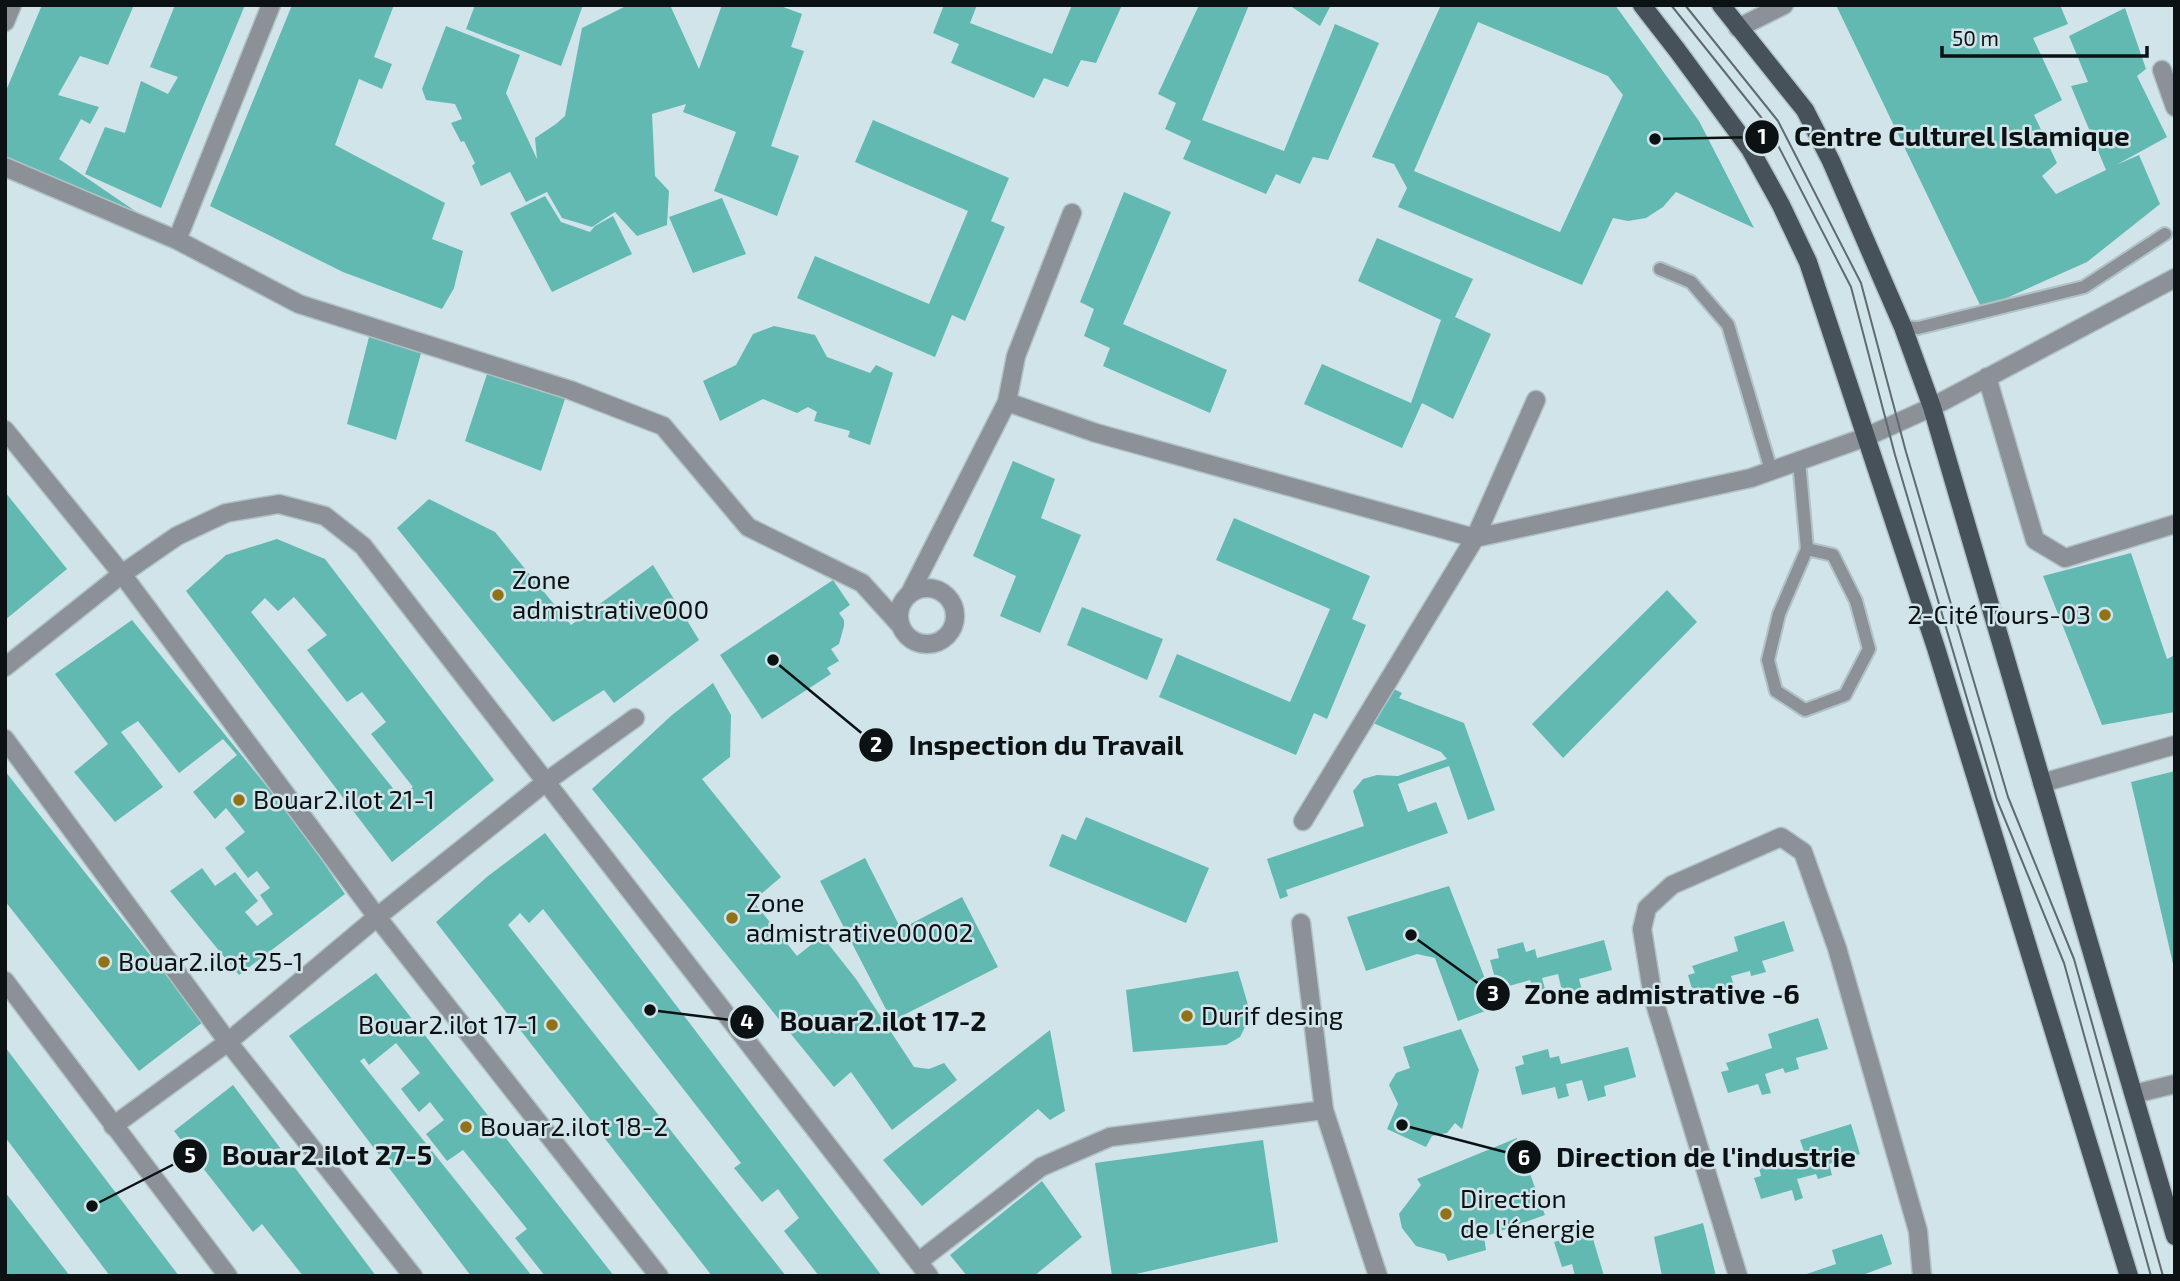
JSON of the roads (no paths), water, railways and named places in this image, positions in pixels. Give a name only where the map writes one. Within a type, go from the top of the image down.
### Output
[{"type":"main road","points":[[1642,5],[1751,149],[1808,262],[1940,661],[2129,1276]]},
{"type":"main road","points":[[1721,5],[1805,110],[1831,161],[1903,327],[1932,407],[2175,1236]]},
{"type":"street","points":[[5,22],[12,5]]},
{"type":"street","points":[[177,240],[271,5]]},
{"type":"street","points":[[1738,28],[1784,5]]},
{"type":"street","points":[[2162,70],[2175,107]]},
{"type":"street","points":[[5,167],[177,240],[299,303],[570,390],[663,426],[748,527],[862,583],[913,640],[922,643],[940,641],[952,627],[953,609],[950,600],[943,594],[926,588],[909,595]]},
{"type":"street","points":[[901,626],[900,609],[1007,402],[1016,356],[1072,213]]},
{"type":"street","points":[[1007,402],[1096,433],[1475,538],[1751,478],[1866,437],[1932,407],[2175,278]]},
{"type":"street","points":[[1987,377],[2035,540],[2065,558],[2175,524]]},
{"type":"street","points":[[1303,821],[1475,538],[1536,400]]},
{"type":"street","points":[[5,430],[122,574],[377,917],[659,1276]]},
{"type":"street","points":[[5,667],[122,574],[177,536],[226,513],[279,504],[325,516],[363,546],[924,1269],[1041,1167],[1110,1138],[1324,1110]]},
{"type":"street","points":[[113,1126],[229,1042],[377,917],[547,781],[635,718]]},
{"type":"street","points":[[5,739],[229,1042],[413,1276]]},
{"type":"street","points":[[2042,783],[2175,745]]},
{"type":"street","points":[[1738,1276],[1653,997],[1642,929],[1647,908],[1672,885],[1781,838],[1803,852],[1837,948],[1918,1231],[1923,1276]]},
{"type":"street","points":[[1301,923],[1324,1110],[1378,1276]]},
{"type":"street","points":[[5,981],[228,1276]]},
{"type":"street","points":[[2134,1094],[2175,1084]]},
{"type":"lane","points":[[1903,327],[1918,328],[2084,287],[2165,234]]},
{"type":"lane","points":[[1660,269],[1691,282],[1728,325],[1771,470]]},
{"type":"lane","points":[[1799,460],[1807,549],[1779,614],[1768,660],[1776,691],[1805,710],[1845,695],[1869,649],[1857,601],[1833,555],[1807,549]]},
{"type":"tram line","points":[[1671,5],[1768,126],[1851,287],[1895,455],[1997,800],[2064,963],[2151,1276]]},
{"type":"tram line","points":[[1685,5],[1778,121],[1861,283],[1906,452],[2008,797],[2074,959],[2163,1276]]},
{"type":"place","name":"Centre Culturel Islamique","points":[[1655,139]]},
{"type":"place","name":"Zone admistrative000","points":[[498,595]]},
{"type":"place","name":"2-Cité Tours-03","points":[[2105,615]]},
{"type":"place","name":"Inspection du Travail","points":[[773,660]]},
{"type":"place","name":"Bouar2.ilot 21-1","points":[[239,800]]},
{"type":"place","name":"Zone admistrative00002","points":[[732,918]]},
{"type":"place","name":"Zone admistrative -6","points":[[1411,935]]},
{"type":"place","name":"Bouar2.ilot 25-1","points":[[104,962]]},
{"type":"place","name":"Bouar2.ilot 17-2","points":[[650,1010]]},
{"type":"place","name":"Durif desing","points":[[1187,1016]]},
{"type":"place","name":"Bouar2.ilot 17-1","points":[[552,1025]]},
{"type":"place","name":"Direction de l'industrie","points":[[1402,1125]]},
{"type":"place","name":"Bouar2.ilot 18-2","points":[[466,1127]]},
{"type":"place","name":"Bouar2.ilot 27-5","points":[[92,1206]]},
{"type":"place","name":"Direction de l'énergie","points":[[1446,1214]]}]
